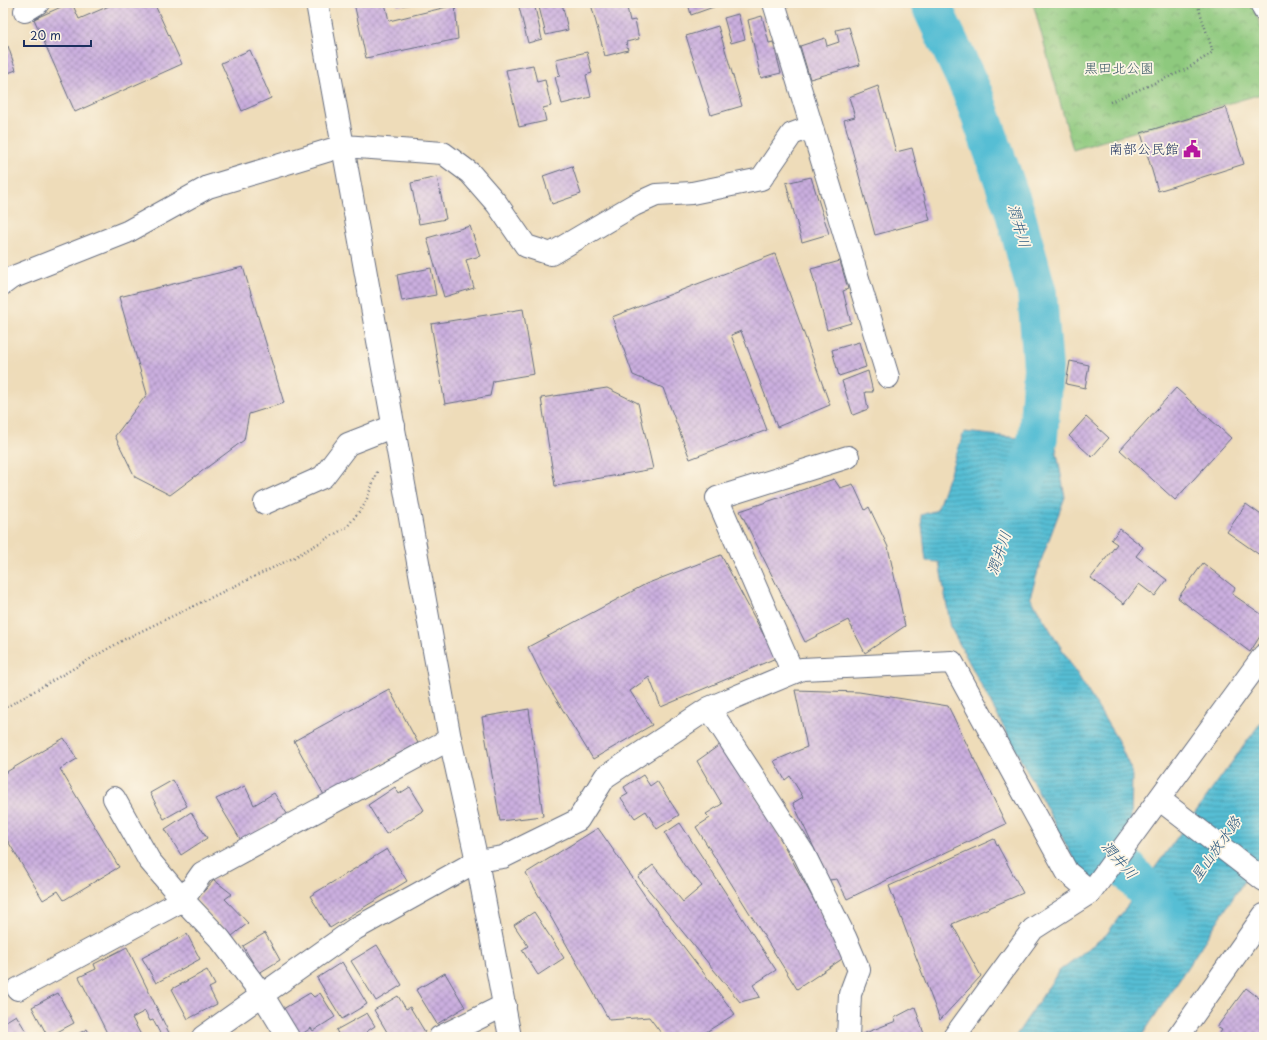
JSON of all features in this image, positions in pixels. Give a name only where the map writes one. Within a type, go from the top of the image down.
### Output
[{"type":"street","points":[[317,3],[450,739],[477,861],[510,1037]]},
{"type":"street","points":[[774,3],[888,377]]},
{"type":"street","points":[[1261,3],[1264,10]]},
{"type":"street","points":[[3,284],[11,278],[127,232],[208,187],[343,146],[443,153],[470,173],[497,204],[526,246],[551,254],[634,205],[656,195],[692,193],[761,179],[792,134],[811,127]]},
{"type":"street","points":[[265,503],[323,477],[348,444],[394,426]]},
{"type":"street","points":[[793,673],[717,498],[848,457]]},
{"type":"street","points":[[954,1037],[1033,929],[1091,892],[1141,826],[1167,805],[1264,655]]},
{"type":"street","points":[[204,1037],[355,930],[477,861],[503,857],[578,820],[605,777],[709,708],[802,669],[952,662],[1067,872],[1091,892]]},
{"type":"street","points":[[709,708],[804,854],[845,937],[859,970],[850,994],[848,1037]]},
{"type":"street","points":[[18,989],[183,900],[202,873],[450,739]]},
{"type":"street","points":[[114,798],[149,860],[183,900],[220,938],[263,996],[288,1037]]},
{"type":"street","points":[[1167,805],[1264,880]]},
{"type":"street","points":[[1178,1037],[1264,915]]},
{"type":"street","points":[[440,1037],[505,1005]]},
{"type":"path","points":[[1110,102],[1185,70],[1213,52],[1197,3]]},
{"type":"path","points":[[3,709],[125,639],[295,557],[347,526],[364,504],[381,461]]},
{"type":"green space","name":"黒田北公園","points":[[1033,3],[1252,3],[1264,35],[1264,93],[1073,150]]},
{"type":"water","points":[[964,432],[1055,442],[1065,497],[1042,558],[1030,597],[1117,739],[1132,772],[1131,824],[1091,892],[951,628],[939,562],[926,561],[921,515],[937,510]]},
{"type":"water","name":"星山放水路","points":[[1264,718],[1264,851],[1141,1037],[1015,1037],[1059,971],[1106,935]]},
{"type":"building","points":[[72,3],[79,19],[116,3],[154,3],[182,64],[75,112],[34,19]]},
{"type":"building","points":[[354,3],[385,3],[389,21],[455,5],[458,39],[366,58]]},
{"type":"building","points":[[397,3],[413,3],[413,4],[397,6]]},
{"type":"building","points":[[518,3],[534,3],[542,39],[528,43]]},
{"type":"building","points":[[538,3],[562,3],[568,30],[546,35]]},
{"type":"building","points":[[626,3],[630,21],[635,20],[639,39],[626,42],[628,50],[605,56],[591,4]]},
{"type":"building","points":[[688,3],[719,3],[719,5],[691,15]]},
{"type":"building","points":[[738,14],[745,39],[731,43],[724,18]]},
{"type":"building","points":[[762,16],[769,43],[773,42],[781,73],[761,78],[748,20]]},
{"type":"building","points":[[718,26],[742,106],[711,115],[686,36]]},
{"type":"building","points":[[849,27],[860,65],[810,79],[800,46],[825,38],[827,46],[839,42],[836,30]]},
{"type":"building","points":[[8,46],[16,70],[3,75],[3,48]]},
{"type":"building","points":[[250,50],[271,98],[242,111],[221,63]]},
{"type":"building","points":[[587,52],[592,73],[586,75],[591,97],[562,104],[555,77],[560,76],[556,59]]},
{"type":"building","points":[[533,65],[537,82],[545,80],[551,106],[543,108],[546,121],[519,127],[506,70]]},
{"type":"building","points":[[878,86],[896,152],[912,148],[930,220],[875,235],[844,120],[855,117],[849,97]]},
{"type":"building","name":"南部公民館","points":[[1226,107],[1244,164],[1158,191],[1141,133]]},
{"type":"building","points":[[572,166],[581,194],[552,204],[543,176]]},
{"type":"building","points":[[437,177],[446,219],[419,224],[411,183]]},
{"type":"building","points":[[811,177],[829,234],[802,242],[786,183]]},
{"type":"building","points":[[470,226],[480,256],[466,260],[474,288],[444,297],[427,238]]},
{"type":"building","points":[[775,254],[830,405],[777,427],[741,331],[731,335],[767,430],[690,459],[663,388],[633,375],[612,317]]},
{"type":"building","points":[[840,261],[848,289],[843,291],[851,323],[827,330],[811,269]]},
{"type":"building","points":[[243,267],[284,403],[249,414],[244,440],[170,495],[135,477],[115,436],[147,394],[119,297]]},
{"type":"building","points":[[431,268],[436,295],[402,301],[397,275]]},
{"type":"building","points":[[523,309],[534,374],[493,381],[490,396],[445,404],[431,324]]},
{"type":"building","points":[[859,342],[866,367],[839,376],[832,350]]},
{"type":"building","points":[[1070,361],[1089,365],[1085,388],[1066,384]]},
{"type":"building","points":[[868,371],[873,392],[865,392],[868,409],[853,415],[842,381]]},
{"type":"building","points":[[607,388],[638,403],[653,469],[555,486],[541,398]]},
{"type":"building","points":[[1176,388],[1231,438],[1175,500],[1120,450]]},
{"type":"building","points":[[1086,417],[1109,438],[1092,457],[1069,436]]},
{"type":"building","points":[[834,479],[840,488],[853,484],[865,510],[869,507],[888,547],[905,626],[865,653],[848,620],[805,642],[740,511]]},
{"type":"building","points":[[1246,504],[1264,517],[1264,558],[1227,532]]},
{"type":"building","points":[[1120,529],[1143,547],[1136,556],[1167,580],[1155,596],[1139,584],[1124,604],[1091,578],[1117,544],[1111,540]]},
{"type":"building","points":[[721,555],[776,658],[661,707],[649,677],[630,691],[652,725],[593,759],[545,681],[528,647],[646,584]]},
{"type":"building","points":[[1203,563],[1235,588],[1232,594],[1264,616],[1264,630],[1250,652],[1178,598]]},
{"type":"building","points":[[389,689],[418,743],[324,795],[294,741]]},
{"type":"building","points":[[795,690],[859,692],[948,706],[1006,824],[847,899],[837,879],[829,880],[793,803],[803,797],[790,776],[785,780],[774,761],[807,747]]},
{"type":"building","points":[[529,709],[543,816],[500,821],[482,717]]},
{"type":"building","points":[[64,738],[77,759],[60,769],[119,867],[64,900],[58,891],[43,900],[3,833],[3,774]]},
{"type":"building","points":[[721,744],[763,807],[845,957],[797,989],[696,827],[710,818],[706,814],[722,804],[697,761]]},
{"type":"building","points":[[643,775],[650,786],[657,781],[679,815],[657,829],[646,811],[635,818],[621,798],[628,794],[624,787]]},
{"type":"building","points":[[173,780],[187,806],[164,819],[150,793]]},
{"type":"building","points":[[245,786],[254,805],[274,793],[289,817],[276,825],[274,821],[242,842],[216,799]]},
{"type":"building","points":[[395,787],[399,794],[410,787],[424,810],[386,834],[368,805]]},
{"type":"building","points":[[191,812],[207,838],[181,855],[165,829]]},
{"type":"building","points":[[680,823],[776,970],[753,985],[760,997],[740,1002],[638,877],[653,865],[683,902],[702,886],[684,865],[665,833]]},
{"type":"building","points":[[598,828],[648,900],[735,1014],[698,1037],[664,1037],[649,1017],[609,1020],[526,873]]},
{"type":"building","points":[[994,839],[1023,893],[952,924],[981,976],[940,1020],[889,886]]},
{"type":"building","points":[[387,849],[407,881],[330,928],[310,896]]},
{"type":"building","points":[[214,880],[232,894],[225,899],[248,923],[232,936],[197,899]]},
{"type":"building","points":[[534,912],[564,958],[538,975],[522,950],[528,946],[514,925]]},
{"type":"building","points":[[265,933],[280,960],[259,973],[243,946]]},
{"type":"building","points":[[187,934],[200,959],[156,983],[142,958]]},
{"type":"building","points":[[377,945],[402,985],[376,1001],[351,961]]},
{"type":"building","points":[[127,947],[171,1037],[162,1037],[153,1020],[150,1021],[145,1011],[132,1018],[142,1037],[109,1037],[79,977],[96,969],[94,964]]},
{"type":"building","points":[[342,962],[367,1004],[342,1019],[317,978]]},
{"type":"building","points":[[207,970],[215,985],[209,988],[217,1004],[188,1019],[172,989]]},
{"type":"building","points":[[445,973],[465,1007],[437,1024],[416,990]]},
{"type":"building","points":[[1246,988],[1264,1002],[1264,1037],[1217,1037],[1222,1030],[1217,1027]]},
{"type":"building","points":[[58,993],[74,1023],[48,1037],[32,1007]]},
{"type":"building","points":[[310,993],[314,997],[320,993],[335,1017],[313,1031],[311,1028],[299,1036],[283,1009]]},
{"type":"building","points":[[398,996],[406,1009],[410,1007],[425,1032],[416,1037],[390,1037],[374,1010]]},
{"type":"building","points":[[915,1007],[925,1037],[861,1037],[860,1035],[896,1021],[894,1018]]},
{"type":"building","points":[[367,1013],[375,1026],[366,1032],[369,1037],[340,1037],[336,1030]]},
{"type":"building","points":[[16,1015],[29,1036],[3,1037],[3,1023]]},
{"type":"building","points":[[87,1029],[91,1037],[72,1037]]},
{"type":"waterway","name":"潤井川","points":[[930,3],[973,94],[1014,209],[1037,293],[1043,368],[1038,437],[1022,492]]},
{"type":"waterway","name":"潤井川","points":[[1088,824],[1169,917],[1160,929]]},
{"type":"place","name":"南部公民館","points":[[1192,149]]}]
